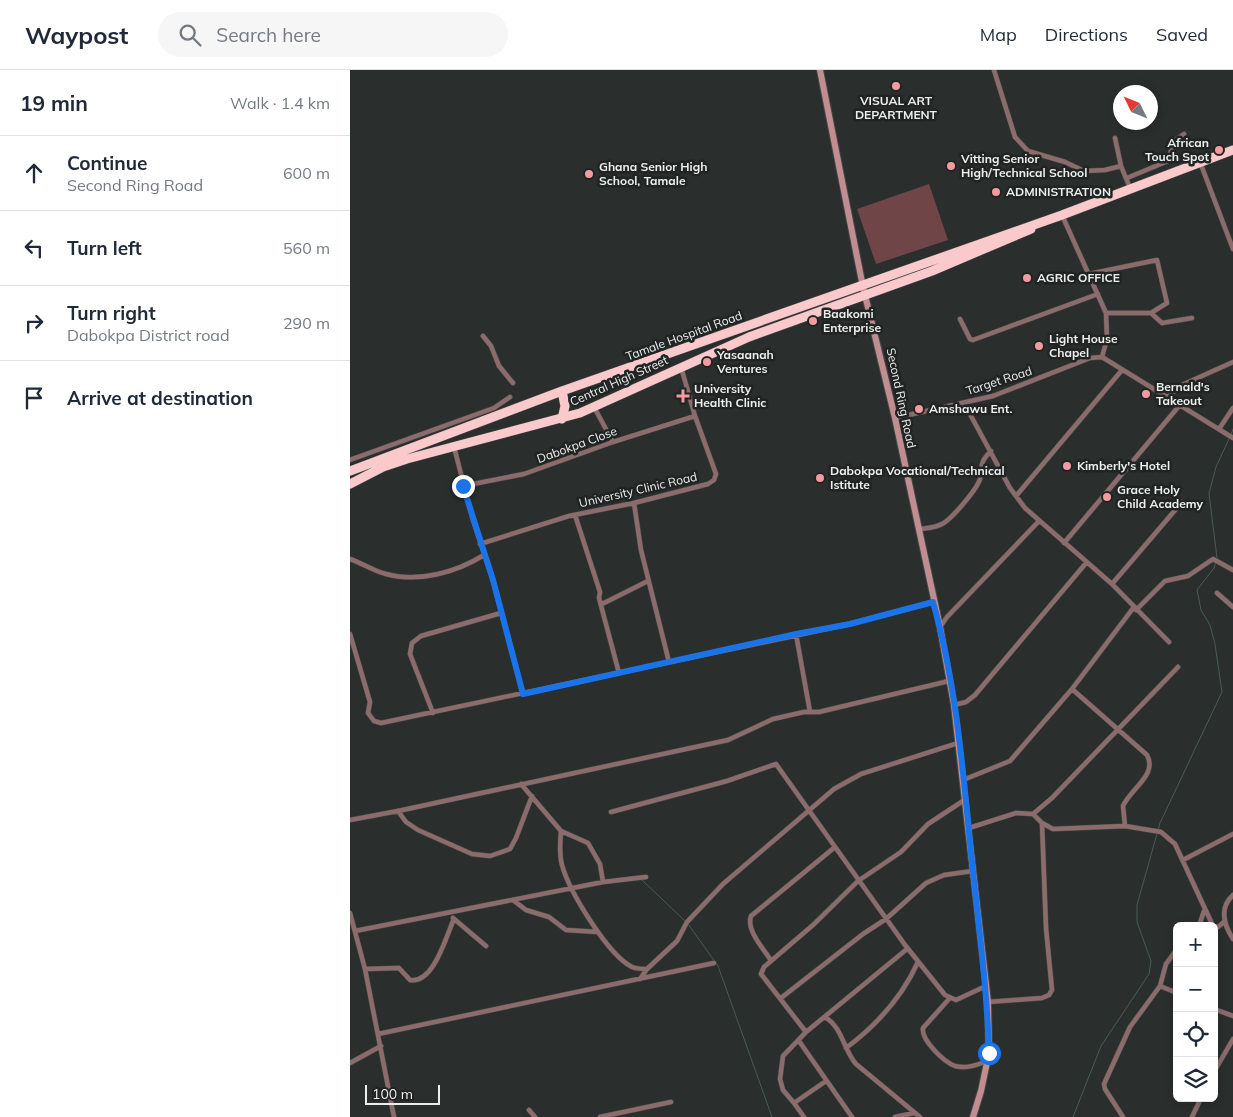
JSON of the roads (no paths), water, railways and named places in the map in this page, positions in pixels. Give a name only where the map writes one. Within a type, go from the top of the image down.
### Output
[{"type":"highway","points":[[864,291],[968,257],[1025,232],[1046,220],[1233,150]]},
{"type":"highway","name":"Central High Street","points":[[350,484],[383,468],[454,447],[562,419],[594,407],[681,366],[864,291]]},
{"type":"highway","name":"Tamale Hospital Road","points":[[350,470],[397,451],[562,392],[864,291]]},
{"type":"highway","points":[[562,392],[565,406],[562,419]]},
{"type":"main road","name":"Second Ring Road","points":[[820,70],[864,291],[895,418],[933,602],[940,627],[954,705],[988,1002],[987,1061],[982,1091],[972,1117]]},
{"type":"street","points":[[994,70],[1015,137],[1028,151],[1065,162],[1084,172],[1121,166]]},
{"type":"street","points":[[1126,178],[1168,160],[1174,141],[1184,134]]},
{"type":"street","points":[[1115,138],[1121,166],[1130,188]]},
{"type":"street","points":[[1200,162],[1233,249]]},
{"type":"street","points":[[1062,215],[1106,312],[1106,339],[1102,357],[1233,438]]},
{"type":"street","points":[[1089,274],[1157,260],[1168,299],[1167,302],[1151,313],[1106,312]]},
{"type":"street","points":[[960,319],[970,339],[973,340],[1098,294]]},
{"type":"street","points":[[1151,313],[1162,323],[1192,318]]},
{"type":"street","points":[[483,336],[491,346],[499,366],[513,383]]},
{"type":"street","name":"Target Road","points":[[895,418],[964,403],[1016,388],[1090,358],[1102,357]]},
{"type":"street","points":[[1166,398],[1182,385],[1233,362]]},
{"type":"street","name":"University Clinic Road","points":[[480,544],[575,515],[634,503],[708,484],[714,480],[716,474],[695,416],[681,366]]},
{"type":"street","points":[[1016,496],[1122,370]]},
{"type":"street","points":[[350,460],[494,408],[510,397]]},
{"type":"street","points":[[964,403],[1016,496],[1039,521],[1112,584],[1169,642]]},
{"type":"street","points":[[1064,543],[1179,406]]},
{"type":"street","points":[[594,407],[613,442]]},
{"type":"street","points":[[1220,430],[1233,408]]},
{"type":"street","name":"Dabokpa Close","points":[[463,486],[524,474],[613,442],[695,416]]},
{"type":"street","points":[[454,447],[463,486],[523,694]]},
{"type":"street","points":[[919,530],[942,524],[950,518],[974,489],[980,479],[981,463],[991,451]]},
{"type":"street","points":[[1112,584],[1182,502]]},
{"type":"street","points":[[634,503],[648,581],[669,662]]},
{"type":"street","points":[[575,515],[590,556],[619,673]]},
{"type":"street","points":[[940,627],[947,617],[980,585],[1039,521]]},
{"type":"street","points":[[350,559],[386,574],[410,577],[459,569],[484,555]]},
{"type":"street","points":[[963,780],[1010,761],[1072,689],[1135,608],[1166,581],[1188,576],[1213,559],[1233,570]]},
{"type":"street","points":[[954,705],[966,702],[975,694],[1086,563]]},
{"type":"street","points":[[602,604],[648,581]]},
{"type":"street","points":[[1217,593],[1233,608]]},
{"type":"street","points":[[350,634],[357,664],[370,702],[368,713],[370,717],[382,723],[850,624],[933,602]]},
{"type":"street","points":[[433,713],[410,654],[412,643],[421,636],[501,613]]},
{"type":"street","points":[[796,634],[810,712]]},
{"type":"street","points":[[1033,814],[1052,798],[1178,667]]},
{"type":"street","points":[[350,820],[398,812],[728,740],[773,720],[949,681]]},
{"type":"street","points":[[1072,689],[1147,755],[1151,766],[1125,800],[1122,814],[1125,826]]},
{"type":"street","points":[[640,979],[647,969],[677,940],[687,924],[723,884],[834,789],[857,776],[958,743]]},
{"type":"street","points":[[611,812],[728,781],[776,764],[907,949],[949,999]]},
{"type":"street","points":[[521,784],[561,830],[588,843],[600,864],[603,882]]},
{"type":"street","points":[[398,812],[406,822],[418,830],[472,854],[490,856],[510,849],[532,796]]},
{"type":"street","points":[[806,1032],[761,974],[761,970],[770,960],[814,925],[858,881],[907,847],[928,824],[966,800]]},
{"type":"street","points":[[969,828],[1016,813],[1033,814],[1042,823],[1053,829],[1125,826],[1161,832],[1175,844],[1212,922]]},
{"type":"street","points":[[988,1002],[1042,998],[1049,995],[1052,990],[1046,928],[1042,823]]},
{"type":"street","points":[[561,830],[561,862],[572,888],[598,932],[627,964],[633,968],[647,969]]},
{"type":"street","points":[[1184,860],[1233,834]]},
{"type":"street","points":[[770,960],[752,931],[749,920],[751,916],[835,847]]},
{"type":"street","points":[[781,998],[863,934],[886,920],[926,883],[944,875],[973,871]]},
{"type":"street","points":[[355,931],[603,882],[646,877]]},
{"type":"street","points":[[1233,895],[1226,905],[1225,921],[1233,939]]},
{"type":"street","points":[[513,900],[526,910],[549,917],[566,930],[598,932]]},
{"type":"street","points":[[1200,922],[1205,910]]},
{"type":"street","points":[[350,913],[382,1046],[394,1117]]},
{"type":"street","points":[[448,913],[486,946]]},
{"type":"street","points":[[365,969],[393,966],[400,968],[410,980],[416,981],[422,978],[434,965],[454,919]]},
{"type":"street","points":[[1218,927],[1225,921]]},
{"type":"street","points":[[804,1117],[783,1090],[780,1079],[784,1056],[806,1032],[907,949]]},
{"type":"street","points":[[1123,1117],[1104,1089],[1104,1084],[1130,1027],[1160,986],[1166,964],[1173,954]]},
{"type":"street","points":[[846,1048],[867,1031],[895,1002],[918,962]]},
{"type":"street","points":[[378,1034],[714,963]]},
{"type":"street","points":[[986,986],[961,999],[949,999],[923,1028],[924,1038],[954,1066],[972,1066],[987,1061]]},
{"type":"street","points":[[1160,986],[1173,991]]},
{"type":"street","points":[[1218,1010],[1233,1016]]},
{"type":"street","points":[[825,1017],[836,1027],[856,1064],[920,1117]]},
{"type":"street","points":[[1218,1065],[1233,1039]]},
{"type":"street","points":[[799,1041],[852,1117]]},
{"type":"street","points":[[350,1063],[382,1046]]},
{"type":"street","points":[[794,1103],[826,1081]]},
{"type":"street","points":[[600,1117],[671,1102]]},
{"type":"street","points":[[1192,1117],[1199,1102]]},
{"type":"street","points":[[529,1110],[535,1117]]},
{"type":"street","points":[[895,1117],[914,1113]]},
{"type":"waterway","points":[[1231,435],[1233,429]]},
{"type":"waterway","points":[[1217,558],[1209,493],[1216,467],[1229,439]]},
{"type":"waterway","points":[[1073,1117],[1101,1046],[1149,974],[1151,961],[1137,922],[1137,905],[1160,823],[1222,692],[1215,644],[1210,625],[1201,610],[1197,590],[1214,568],[1216,562]]},
{"type":"waterway","points":[[642,880],[685,921]]},
{"type":"waterway","points":[[688,924],[718,966],[772,1117]]},
{"type":"place","name":"VISUAL ART DEPARTMENT","points":[[896,86]]},
{"type":"place","name":"African Touch Spot","points":[[1219,150]]},
{"type":"place","name":"Vitting Senior High/Technical School","points":[[951,166]]},
{"type":"place","name":"Ghana Senior High School, Tamale","points":[[589,174]]},
{"type":"place","name":"ADMINISTRATION","points":[[996,192]]},
{"type":"place","name":"AGRIC OFFICE","points":[[1027,278]]},
{"type":"place","name":"Baakomi Enterprise","points":[[813,321]]},
{"type":"place","name":"Light House Chapel","points":[[1039,346]]},
{"type":"place","name":"Yasaanah Ventures","points":[[707,362]]},
{"type":"place","name":"Bernald's Takeout","points":[[1146,394]]},
{"type":"place","name":"University Health Clinic","points":[[683,396]]},
{"type":"place","name":"Amshawu Ent.","points":[[919,409]]},
{"type":"place","name":"Kimberly's Hotel","points":[[1067,466]]},
{"type":"place","name":"Dabokpa Vocational/Technical Istitute","points":[[820,478]]},
{"type":"place","name":"Grace Holy Child Academy","points":[[1107,497]]}]
